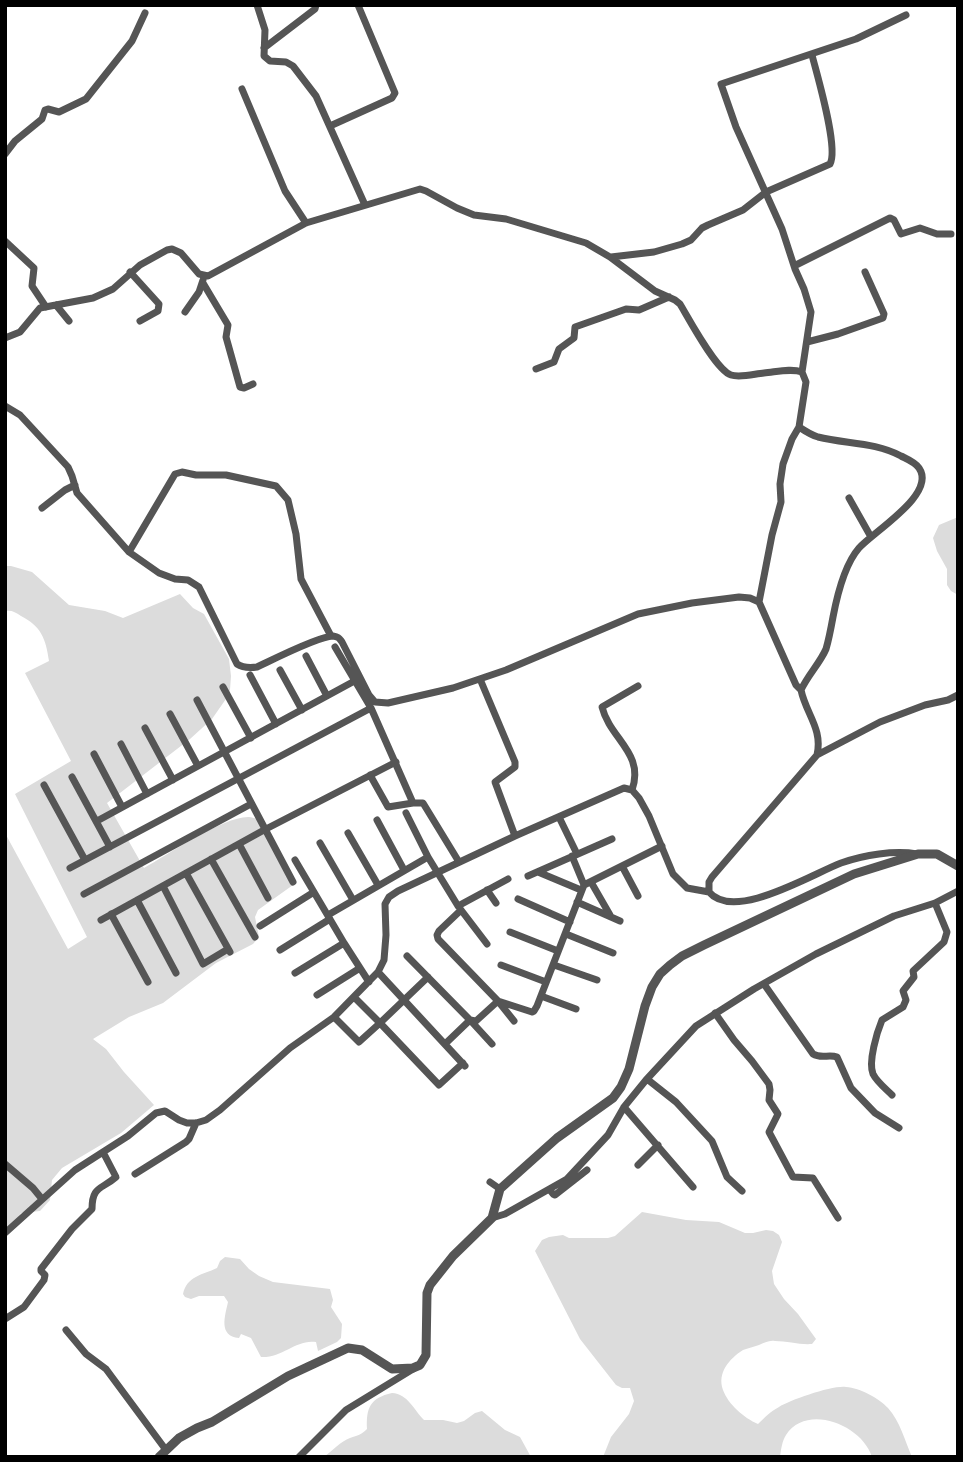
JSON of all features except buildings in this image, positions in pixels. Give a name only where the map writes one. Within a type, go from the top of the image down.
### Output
[{"type":"street","points":[[257,5],[265,30],[263,54],[268,61],[290,64],[296,69],[318,100],[365,205]]},
{"type":"street","points":[[264,48],[317,5]]},
{"type":"street","points":[[330,126],[392,98],[395,93],[358,5]]},
{"type":"street","points":[[5,154],[15,141],[42,119],[45,110],[59,112],[86,99],[132,41],[145,13]]},
{"type":"street","points":[[817,755],[820,744],[818,734],[801,690],[796,685],[759,602],[781,502],[783,464],[799,427],[806,382],[802,372],[811,312],[782,229],[736,127],[721,84],[859,38],[906,15]]},
{"type":"street","points":[[610,257],[654,252],[682,244],[691,240],[702,228],[743,209],[766,192],[827,167],[833,156],[826,111],[812,55]]},
{"type":"street","points":[[242,89],[285,191],[306,223]]},
{"type":"street","points":[[185,313],[203,280],[208,276],[306,223],[424,190],[474,215],[506,219],[582,242],[610,257],[655,291],[680,304],[725,373],[735,376],[780,371],[802,372]]},
{"type":"street","points":[[794,266],[890,218],[894,220],[901,234],[920,228],[937,234],[951,234]]},
{"type":"street","points":[[5,241],[34,268],[32,286],[46,307]]},
{"type":"street","points":[[5,338],[20,332],[36,311],[93,298],[113,289],[130,272],[152,257],[172,249],[181,253],[203,280],[228,325],[225,336],[241,388],[253,384]]},
{"type":"street","points":[[130,272],[160,307],[141,321]]},
{"type":"street","points":[[807,342],[883,318],[884,314],[865,272]]},
{"type":"street","points":[[536,369],[554,362],[560,348],[574,338],[575,327],[626,309],[639,310],[669,297]]},
{"type":"street","points":[[56,305],[69,321]]},
{"type":"street","points":[[5,407],[20,415],[68,467],[77,493],[130,552],[159,573],[188,580],[199,587],[237,664],[241,667],[257,667],[312,642],[331,636],[337,637],[342,642],[414,803]]},
{"type":"street","points":[[799,427],[818,437],[888,449],[912,461],[922,475],[919,492],[913,500],[858,549],[851,559],[834,610],[827,646],[801,690]]},
{"type":"street","points":[[130,552],[178,472],[226,475],[276,486],[288,500],[296,534],[301,579],[331,636]]},
{"type":"street","points":[[42,508],[75,485]]},
{"type":"street","points":[[849,498],[871,537]]},
{"type":"street","points":[[335,648],[369,695],[376,702],[388,703],[453,688],[506,670],[638,614],[739,597],[759,602]]},
{"type":"street","points":[[306,656],[327,696]]},
{"type":"street","points":[[279,670],[302,710]]},
{"type":"street","points":[[250,675],[276,724]]},
{"type":"street","points":[[480,679],[515,762],[515,767],[495,782],[515,836]]},
{"type":"street","points":[[97,821],[357,680]]},
{"type":"street","points":[[632,790],[636,774],[632,756],[602,709],[638,686]]},
{"type":"street","points":[[223,687],[251,738]]},
{"type":"street","points":[[709,892],[712,877],[817,755],[880,722],[958,695]]},
{"type":"street","points":[[197,700],[293,882]]},
{"type":"street","points":[[70,868],[371,708]]},
{"type":"street","points":[[170,714],[198,766]]},
{"type":"street","points":[[145,728],[173,780]]},
{"type":"street","points":[[121,744],[147,794]]},
{"type":"street","points":[[94,754],[122,807]]},
{"type":"street","points":[[101,920],[264,830],[396,762]]},
{"type":"street","points":[[370,775],[388,807],[423,803],[459,862]]},
{"type":"street","points":[[72,777],[110,847]]},
{"type":"street","points":[[44,785],[85,860]]},
{"type":"street","points":[[5,1233],[75,1170],[128,1136],[151,1116],[165,1111],[187,1123],[206,1120],[290,1048],[334,1017],[378,972],[384,960],[386,904],[389,897],[616,791],[624,788],[632,790],[639,798],[673,874],[679,881],[688,888],[709,892],[724,902],[741,902],[761,897],[844,862],[878,855],[906,852],[937,854],[958,866]]},
{"type":"street","points":[[84,894],[251,804]]},
{"type":"street","points":[[406,813],[428,857],[460,908],[487,943]]},
{"type":"street","points":[[559,817],[586,886],[610,916]]},
{"type":"street","points":[[377,820],[404,870]]},
{"type":"street","points":[[348,833],[378,885]]},
{"type":"street","points":[[528,876],[612,838]]},
{"type":"street","points":[[320,843],[353,900]]},
{"type":"street","points":[[239,844],[268,898]]},
{"type":"street","points":[[498,1001],[534,1011],[577,902],[586,886],[662,846]]},
{"type":"street","points":[[492,1218],[500,1189],[557,1138],[613,1098],[621,1087],[629,1069],[648,997],[660,974],[670,965],[716,939],[854,874],[918,854]]},
{"type":"street","points":[[280,950],[353,900],[428,857]]},
{"type":"street","points":[[211,859],[255,936]]},
{"type":"street","points":[[295,860],[369,982]]},
{"type":"street","points":[[622,866],[638,896]]},
{"type":"street","points":[[538,872],[586,886]]},
{"type":"street","points":[[163,886],[203,964],[229,950],[186,873]]},
{"type":"street","points":[[508,879],[460,908],[437,935],[514,1021]]},
{"type":"street","points":[[486,890],[496,903]]},
{"type":"street","points":[[260,926],[314,892]]},
{"type":"street","points":[[299,1457],[346,1410],[424,1361],[428,1289],[453,1256],[492,1218],[550,1190],[555,1195],[608,1135],[624,1107],[647,1079],[696,1026],[816,954],[894,916],[957,895]]},
{"type":"street","points":[[518,899],[569,922]]},
{"type":"street","points":[[137,900],[176,973]]},
{"type":"street","points":[[577,902],[620,921]]},
{"type":"street","points":[[892,1095],[872,1071],[876,1040],[882,1020],[903,1007],[906,1000],[903,991],[914,977],[913,971],[947,937],[935,902]]},
{"type":"street","points":[[111,914],[148,982]]},
{"type":"street","points":[[510,932],[558,951]]},
{"type":"street","points":[[566,934],[612,953]]},
{"type":"street","points":[[295,973],[344,943]]},
{"type":"street","points":[[407,956],[492,1044]]},
{"type":"street","points":[[501,965],[546,982]]},
{"type":"street","points":[[554,965],[597,980]]},
{"type":"street","points":[[317,995],[360,968]]},
{"type":"street","points":[[354,997],[439,1086],[464,1064],[378,972]]},
{"type":"street","points":[[334,1017],[359,1042],[428,977]]},
{"type":"street","points":[[764,984],[813,1054],[817,1057],[837,1057],[851,1088],[875,1113],[899,1128]]},
{"type":"street","points":[[541,996],[576,1009]]},
{"type":"street","points":[[470,1020],[476,1021],[498,1001]]},
{"type":"street","points":[[715,1013],[769,1084],[769,1100],[778,1114],[769,1132],[793,1177],[813,1178],[838,1218]]},
{"type":"street","points":[[445,1044],[470,1020]]},
{"type":"street","points":[[647,1079],[677,1102],[712,1141],[727,1177],[742,1191]]},
{"type":"street","points":[[624,1107],[693,1187]]},
{"type":"street","points":[[135,1174],[186,1142],[196,1123]]},
{"type":"street","points":[[638,1165],[658,1145]]},
{"type":"street","points":[[5,1319],[24,1307],[44,1279],[46,1275],[41,1269],[72,1229],[92,1209],[94,1192],[116,1177],[103,1152]]},
{"type":"street","points":[[5,1164],[42,1199]]},
{"type":"street","points":[[568,1182],[587,1170]]},
{"type":"street","points":[[490,1182],[500,1189]]},
{"type":"street","points":[[66,1330],[86,1354],[106,1369],[163,1453],[179,1438],[212,1422],[288,1376],[348,1348],[362,1350],[392,1369],[413,1368]]},
{"type":"shaded area","points":[[958,517],[958,595],[947,585],[947,569],[933,538],[939,525]]},
{"type":"shaded area","points":[[5,566],[32,572],[69,605],[105,611],[123,618],[180,594],[193,608],[204,614],[229,659],[231,676],[228,696],[212,719],[190,739],[107,803],[144,868],[196,837],[238,818],[249,817],[265,822],[293,885],[258,910],[255,917],[259,937],[253,944],[216,963],[163,1003],[129,1017],[93,1039],[106,1049],[154,1105],[121,1133],[62,1168],[52,1180],[50,1200],[40,1211],[21,1213],[5,1238],[5,833],[68,949],[87,937],[15,794],[71,761],[25,673],[49,661],[48,653],[41,634],[33,624],[15,612],[5,611]]},
{"type":"shaded area","points":[[642,1212],[686,1220],[719,1222],[745,1233],[766,1230],[779,1235],[782,1242],[772,1271],[774,1284],[816,1339],[812,1344],[769,1341],[743,1350],[733,1358],[723,1372],[722,1384],[725,1395],[737,1410],[758,1424],[776,1409],[802,1397],[840,1387],[857,1389],[888,1408],[899,1425],[912,1457],[872,1457],[857,1436],[833,1422],[820,1419],[795,1425],[785,1437],[780,1457],[603,1457],[611,1437],[629,1414],[634,1401],[630,1388],[616,1385],[580,1339],[535,1251],[542,1240],[549,1237],[615,1236]]},
{"type":"shaded area","points":[[225,1257],[240,1259],[259,1276],[273,1282],[330,1289],[333,1300],[331,1307],[342,1324],[341,1338],[318,1351],[316,1342],[309,1342],[276,1355],[261,1357],[251,1338],[241,1334],[239,1338],[228,1334],[225,1319],[228,1302],[224,1296],[199,1296],[191,1299],[183,1294],[188,1283],[217,1268]]},
{"type":"shaded area","points":[[392,1393],[407,1399],[424,1420],[457,1423],[482,1411],[505,1430],[520,1437],[531,1457],[324,1457],[343,1441],[367,1429],[367,1415],[371,1405],[379,1398]]}]
